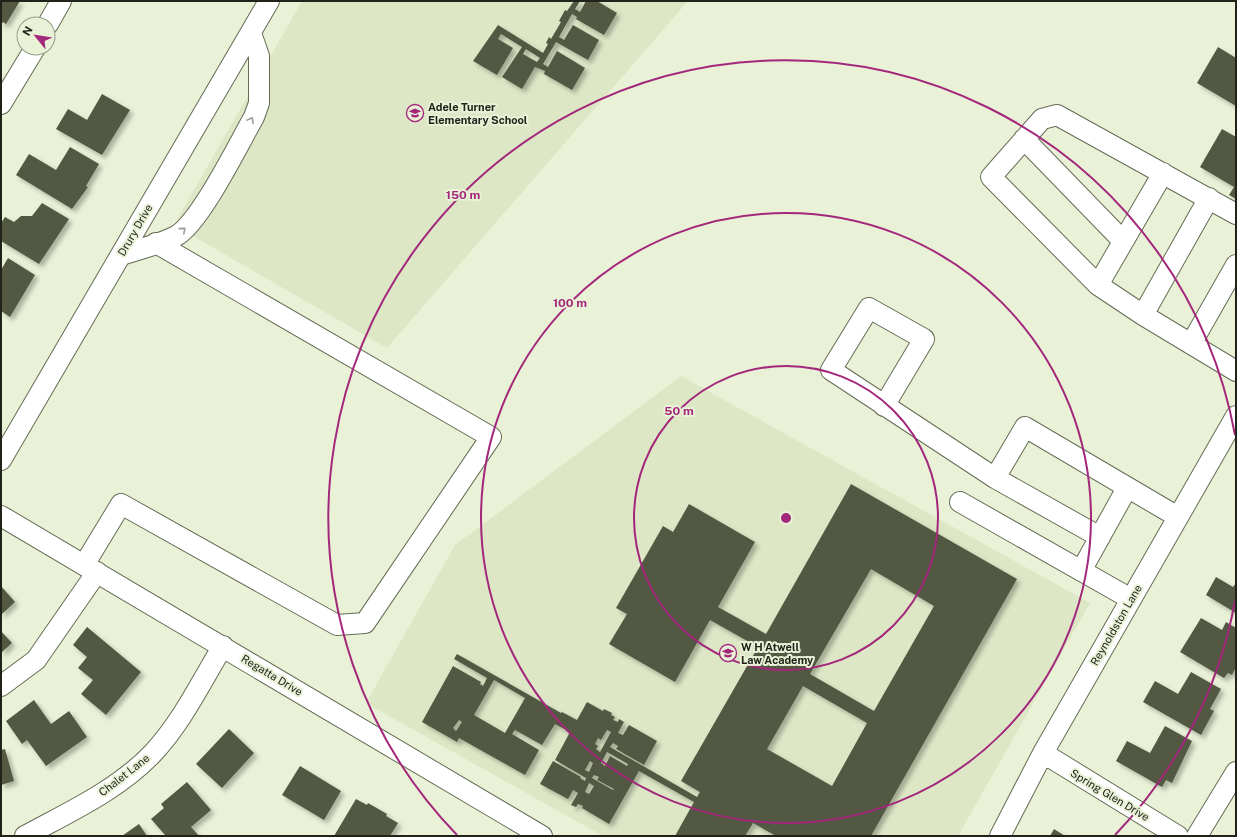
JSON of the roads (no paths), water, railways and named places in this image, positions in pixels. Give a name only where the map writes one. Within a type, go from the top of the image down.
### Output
[{"type":"street","points":[[53,16],[61,1]]},
{"type":"street","name":"Drury Drive","points":[[1,460],[269,1]]},
{"type":"street","points":[[121,255],[176,236],[190,223],[204,204],[254,117],[258,103],[259,56],[250,34]]},
{"type":"street","points":[[1,104],[29,56]]},
{"type":"street","points":[[1236,214],[1057,114],[1042,119],[991,177],[1098,285],[1143,315],[1236,371]]},
{"type":"street","points":[[1024,139],[1123,241]]},
{"type":"street","points":[[1098,285],[1163,173]]},
{"type":"street","points":[[1143,315],[1209,198]]},
{"type":"street","points":[[1,686],[36,660],[90,569],[121,504],[337,625],[365,623],[491,437],[156,242]]},
{"type":"street","points":[[1191,344],[1236,265]]},
{"type":"street","points":[[884,406],[924,339],[869,308],[831,370],[884,406],[994,478],[1100,537]]},
{"type":"street","name":"Reynoldston Lane","points":[[1000,836],[1043,753],[1236,416]]},
{"type":"street","points":[[994,478],[1025,428],[1178,517]]},
{"type":"street","points":[[1081,571],[1127,488]]},
{"type":"street","points":[[960,502],[1131,599]]},
{"type":"street","name":"Regatta Drive","points":[[1,516],[542,836]]},
{"type":"street","name":"Chalet Lane","points":[[25,836],[96,797],[131,772],[152,754],[171,732],[223,646]]},
{"type":"street","name":"Spring Glen Drive","points":[[1043,753],[1178,836]]},
{"type":"street","points":[[1197,836],[1236,772]]},
{"type":"place","name":"Adele Turner Elementary School","points":[[415,113]]},
{"type":"place","name":"W H Atwell Law Academy","points":[[728,653]]}]
